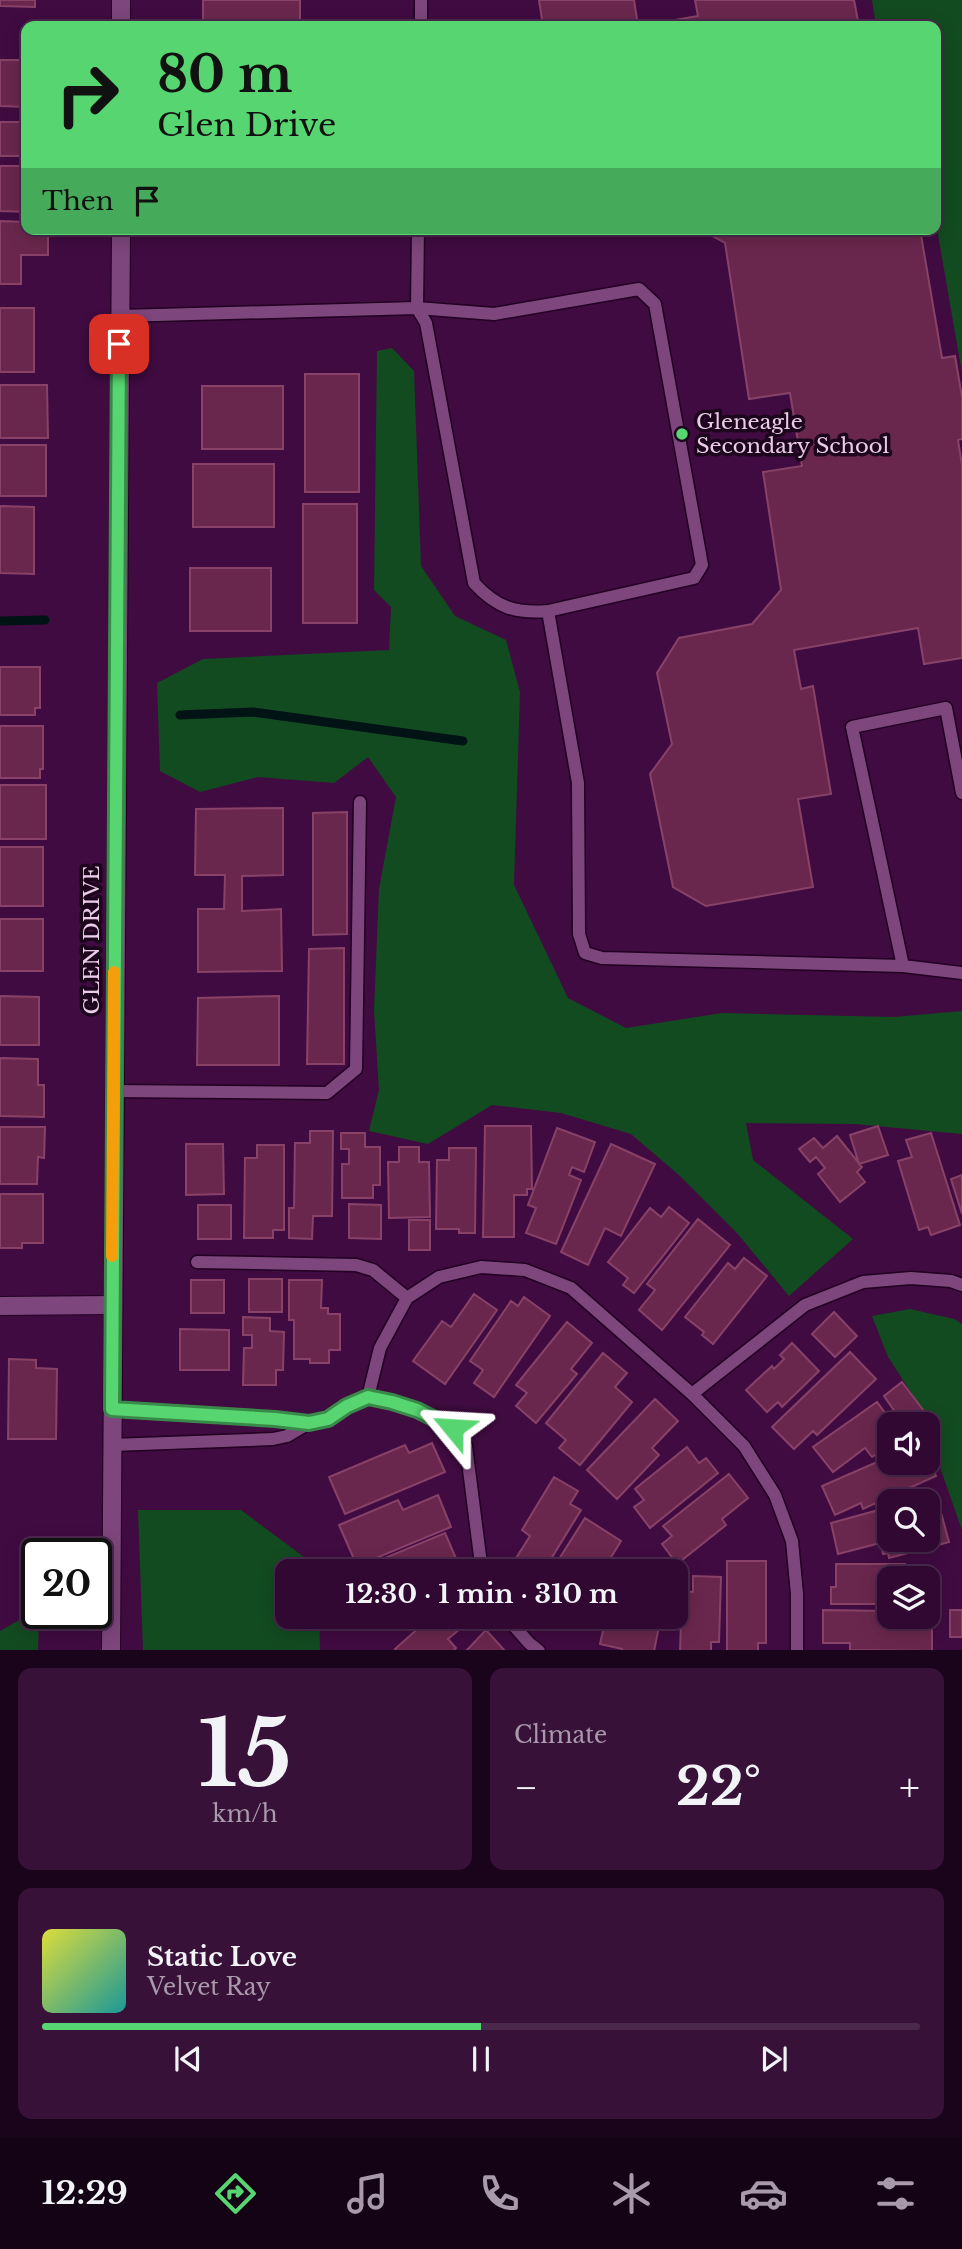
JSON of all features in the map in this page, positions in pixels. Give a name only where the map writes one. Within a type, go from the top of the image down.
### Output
[{"type":"street","points":[[121,0],[121,21]]},
{"type":"street","name":"GLEN DRIVE","points":[[111,1650],[121,235]]},
{"type":"street","points":[[0,1306],[112,1305]]},
{"type":"lane","points":[[421,0],[421,21]]},
{"type":"lane","points":[[120,316],[417,308],[494,314],[639,289],[655,304],[702,565],[694,578],[530,613],[510,609],[489,599],[474,583],[426,323],[417,308],[418,235]]},
{"type":"lane","points":[[548,611],[578,783],[579,934],[585,953],[602,958],[903,966],[962,973]]},
{"type":"lane","points":[[903,966],[852,726],[946,708],[962,793]]},
{"type":"lane","points":[[113,1091],[327,1093],[356,1069],[360,802]]},
{"type":"lane","points":[[197,1262],[356,1265],[373,1270],[407,1298]]},
{"type":"lane","points":[[368,1397],[380,1348],[407,1298],[439,1277],[481,1267],[525,1269],[571,1288],[692,1394],[744,1446],[775,1495],[792,1541],[797,1594],[797,1650]]},
{"type":"lane","points":[[692,1394],[805,1305],[863,1282],[911,1278],[951,1281],[962,1285]]},
{"type":"lane","points":[[112,1409],[309,1423],[328,1419],[347,1406],[368,1397],[417,1410],[453,1428],[466,1446],[480,1559]]},
{"type":"lane","points":[[112,1446],[273,1439],[287,1436],[309,1423]]},
{"type":"lane","points":[[517,1629],[539,1650]]},
{"type":"green space","points":[[872,0],[962,0],[962,373],[938,235],[941,235],[941,21],[875,21]]},
{"type":"green space","points":[[392,348],[414,371],[421,566],[455,616],[506,640],[520,692],[514,885],[568,998],[626,1028],[722,1013],[894,1017],[962,1011],[962,1134],[855,1124],[746,1123],[753,1160],[853,1239],[789,1296],[737,1233],[680,1176],[631,1134],[561,1113],[492,1105],[428,1144],[369,1131],[379,1090],[374,1010],[379,889],[396,797],[368,757],[334,783],[258,777],[200,792],[160,771],[157,683],[203,659],[389,650],[391,607],[374,590],[377,351]]},
{"type":"green space","points":[[910,1309],[954,1319],[962,1324],[962,1530],[940,1467],[940,1412],[921,1412],[888,1357],[872,1316]]},
{"type":"green space","points":[[138,1510],[241,1510],[307,1559],[275,1559],[275,1629],[319,1629],[320,1650],[143,1650]]},
{"type":"green space","points":[[21,1619],[21,1629],[39,1629],[38,1650],[0,1650],[0,1631]]},
{"type":"building","points":[[0,0],[35,0],[35,7],[0,6]]},
{"type":"building","points":[[203,0],[300,0],[300,21],[203,21]]},
{"type":"building","points":[[539,0],[634,0],[637,21],[542,21]]},
{"type":"building","points":[[695,0],[854,0],[858,21],[669,21],[698,16]]},
{"type":"building","points":[[0,60],[21,60],[21,107],[0,106]]},
{"type":"building","points":[[0,122],[21,122],[21,156],[0,156]]},
{"type":"building","points":[[0,166],[21,166],[21,212],[0,211]]},
{"type":"building","points":[[0,221],[21,222],[21,235],[48,235],[48,255],[21,255],[21,284],[0,284]]},
{"type":"building","points":[[711,235],[921,235],[942,358],[955,356],[962,397],[962,439],[958,440],[962,465],[962,658],[924,664],[918,628],[794,650],[801,689],[813,686],[831,794],[798,799],[813,887],[706,906],[673,887],[650,774],[672,744],[657,673],[679,638],[752,624],[781,590],[763,472],[802,466],[790,393],[749,399],[725,243]]},
{"type":"building","points":[[0,308],[34,308],[34,372],[0,372]]},
{"type":"building","points":[[305,374],[359,374],[359,492],[305,492]]},
{"type":"building","points":[[0,385],[47,385],[48,438],[0,438]]},
{"type":"building","points":[[202,386],[283,386],[283,449],[202,449]]},
{"type":"building","points":[[0,445],[46,445],[46,496],[0,496]]},
{"type":"building","points":[[193,464],[274,464],[274,527],[193,527]]},
{"type":"building","points":[[303,504],[357,504],[357,623],[303,623]]},
{"type":"building","points":[[0,506],[34,507],[34,574],[0,573]]},
{"type":"building","points":[[190,568],[271,568],[271,631],[190,631]]},
{"type":"building","points":[[0,667],[40,667],[40,708],[35,708],[35,715],[0,715]]},
{"type":"building","points":[[0,726],[43,726],[43,769],[40,769],[40,778],[0,778]]},
{"type":"building","points":[[0,785],[46,785],[46,839],[0,839]]},
{"type":"building","points":[[283,808],[283,875],[242,876],[242,911],[281,909],[282,971],[198,972],[198,909],[224,909],[225,875],[195,875],[196,809]]},
{"type":"building","points":[[347,812],[347,934],[313,935],[313,813]]},
{"type":"building","points":[[0,847],[43,847],[43,906],[0,906]]},
{"type":"building","points":[[0,919],[43,919],[43,971],[0,971]]},
{"type":"building","points":[[344,948],[344,1064],[307,1064],[309,949]]},
{"type":"building","points":[[0,996],[39,997],[39,1045],[0,1045]]},
{"type":"building","points":[[279,996],[279,1065],[197,1065],[198,998]]},
{"type":"building","points":[[0,1058],[38,1059],[38,1085],[44,1085],[44,1117],[0,1116]]},
{"type":"building","points":[[485,1126],[531,1126],[532,1189],[527,1189],[527,1195],[514,1195],[514,1237],[483,1237]]},
{"type":"building","points":[[878,1126],[888,1155],[859,1164],[850,1135]]},
{"type":"building","points":[[0,1127],[45,1127],[44,1158],[38,1157],[37,1184],[0,1184]]},
{"type":"building","points":[[557,1128],[595,1142],[584,1172],[572,1167],[569,1175],[581,1180],[556,1244],[526,1233],[536,1208],[528,1205]]},
{"type":"building","points":[[310,1131],[333,1131],[332,1216],[313,1216],[312,1239],[289,1238],[289,1208],[294,1208],[295,1143],[310,1143]]},
{"type":"building","points":[[341,1133],[365,1133],[365,1147],[380,1147],[380,1185],[373,1185],[373,1198],[342,1198],[342,1164],[349,1164],[349,1149],[341,1149]]},
{"type":"building","points":[[931,1133],[960,1225],[931,1235],[928,1227],[919,1230],[898,1161],[912,1157],[906,1140]]},
{"type":"building","points":[[837,1136],[862,1167],[857,1172],[865,1182],[840,1202],[818,1174],[825,1168],[816,1157],[810,1162],[799,1149],[814,1138],[823,1148]]},
{"type":"building","points":[[186,1144],[223,1144],[224,1194],[186,1195]]},
{"type":"building","points":[[611,1144],[655,1164],[621,1236],[605,1228],[588,1265],[561,1252]]},
{"type":"building","points":[[257,1145],[284,1145],[284,1230],[273,1230],[273,1238],[244,1238],[245,1158],[257,1158]]},
{"type":"building","points":[[399,1147],[419,1147],[419,1162],[429,1162],[430,1217],[389,1218],[388,1162],[399,1162]]},
{"type":"building","points":[[449,1148],[476,1148],[475,1233],[459,1233],[459,1229],[436,1229],[437,1160],[449,1160]]},
{"type":"building","points":[[962,1175],[962,1214],[951,1179]]},
{"type":"building","points":[[0,1194],[43,1194],[43,1243],[22,1243],[22,1248],[0,1248]]},
{"type":"building","points":[[349,1204],[381,1205],[381,1239],[349,1238]]},
{"type":"building","points":[[198,1205],[231,1205],[231,1239],[198,1239]]},
{"type":"building","points":[[669,1207],[689,1223],[634,1293],[623,1285],[628,1278],[608,1262],[650,1208],[661,1217]]},
{"type":"building","points":[[698,1219],[730,1245],[662,1330],[639,1310],[655,1290],[647,1284]]},
{"type":"building","points":[[409,1220],[430,1220],[430,1250],[409,1250]]},
{"type":"building","points":[[744,1258],[767,1276],[713,1344],[702,1335],[704,1332],[685,1317],[728,1263],[735,1269]]},
{"type":"building","points":[[249,1279],[282,1279],[282,1312],[249,1312]]},
{"type":"building","points":[[191,1280],[224,1280],[224,1313],[191,1313]]},
{"type":"building","points":[[289,1280],[322,1280],[321,1308],[328,1308],[328,1314],[340,1314],[340,1350],[329,1350],[329,1363],[310,1363],[310,1359],[294,1359],[294,1320],[289,1320]]},
{"type":"building","points":[[474,1294],[497,1310],[445,1384],[413,1361],[442,1321],[451,1327]]},
{"type":"building","points":[[524,1297],[550,1316],[494,1397],[474,1383],[483,1370],[470,1361],[511,1301],[518,1306]]},
{"type":"building","points":[[834,1312],[857,1336],[835,1357],[812,1334]]},
{"type":"building","points":[[243,1317],[270,1318],[270,1331],[284,1332],[283,1370],[276,1370],[276,1385],[243,1385],[244,1348],[252,1348],[252,1335],[243,1335]]},
{"type":"building","points":[[567,1322],[592,1343],[571,1369],[577,1374],[536,1423],[516,1406],[527,1393],[516,1385]]},
{"type":"building","points":[[180,1329],[229,1330],[229,1370],[180,1370]]},
{"type":"building","points":[[792,1343],[819,1371],[782,1407],[778,1402],[767,1412],[746,1390],[772,1366],[774,1369],[784,1359],[780,1355]]},
{"type":"building","points":[[850,1352],[876,1379],[817,1435],[813,1431],[794,1449],[772,1427]]},
{"type":"building","points":[[603,1353],[627,1373],[615,1387],[632,1402],[580,1465],[559,1448],[566,1440],[546,1423]]},
{"type":"building","points":[[9,1359],[36,1360],[36,1368],[57,1369],[56,1439],[8,1439]]},
{"type":"building","points":[[902,1382],[925,1412],[895,1412],[884,1396]]},
{"type":"building","points":[[655,1399],[678,1421],[652,1448],[659,1455],[617,1499],[587,1470]]},
{"type":"building","points":[[877,1402],[884,1412],[877,1412],[877,1457],[872,1457],[865,1448],[833,1472],[813,1447]]},
{"type":"building","points":[[432,1443],[445,1472],[345,1514],[329,1477],[405,1445],[409,1453]]},
{"type":"building","points":[[687,1447],[699,1463],[706,1458],[718,1473],[650,1528],[634,1507],[644,1500],[635,1489]]},
{"type":"building","points":[[877,1462],[877,1475],[936,1476],[907,1489],[877,1489],[877,1503],[863,1509],[861,1503],[835,1515],[822,1486]]},
{"type":"building","points":[[729,1474],[748,1498],[722,1519],[726,1525],[683,1559],[673,1559],[662,1544],[672,1536],[663,1526]]},
{"type":"building","points":[[554,1477],[578,1491],[570,1504],[581,1510],[551,1559],[515,1559],[530,1536],[522,1530]]},
{"type":"building","points":[[438,1495],[451,1527],[374,1559],[354,1559],[339,1525],[398,1500],[403,1510]]},
{"type":"building","points":[[940,1509],[949,1542],[940,1544]]},
{"type":"building","points":[[875,1511],[877,1544],[838,1554],[831,1523]]},
{"type":"building","points":[[585,1518],[621,1541],[610,1559],[559,1559]]},
{"type":"building","points":[[445,1533],[456,1559],[383,1559]]},
{"type":"building","points":[[882,1552],[912,1552],[889,1558],[888,1553]]},
{"type":"building","points":[[727,1561],[766,1561],[766,1643],[758,1643],[758,1650],[727,1650]]},
{"type":"building","points":[[836,1564],[905,1564],[877,1566],[877,1604],[831,1604],[831,1587],[836,1587]]},
{"type":"building","points":[[693,1576],[721,1577],[719,1642],[711,1642],[711,1650],[680,1650],[681,1629],[688,1629],[688,1592],[693,1592]]},
{"type":"building","points":[[823,1610],[877,1611],[877,1629],[932,1629],[932,1650],[850,1650],[850,1643],[823,1643]]},
{"type":"building","points":[[950,1610],[962,1610],[962,1637],[950,1637]]},
{"type":"building","points":[[418,1629],[460,1629],[448,1639],[456,1648],[454,1650],[396,1650]]},
{"type":"building","points":[[603,1629],[659,1629],[654,1650],[622,1649],[600,1644]]},
{"type":"building","points":[[486,1630],[504,1650],[467,1650]]},
{"type":"waterway","points":[[0,621],[45,620]]},
{"type":"waterway","points":[[180,715],[253,712],[463,741]]},
{"type":"slow traffic","points":[[112,1256],[114,972]]},
{"type":"place","name":"Gleneagle Secondary School","points":[[682,434]]},
{"type":"route","points":[[119,344],[112,1409],[309,1423],[328,1419],[347,1406],[368,1397],[417,1410],[453,1428]]}]
